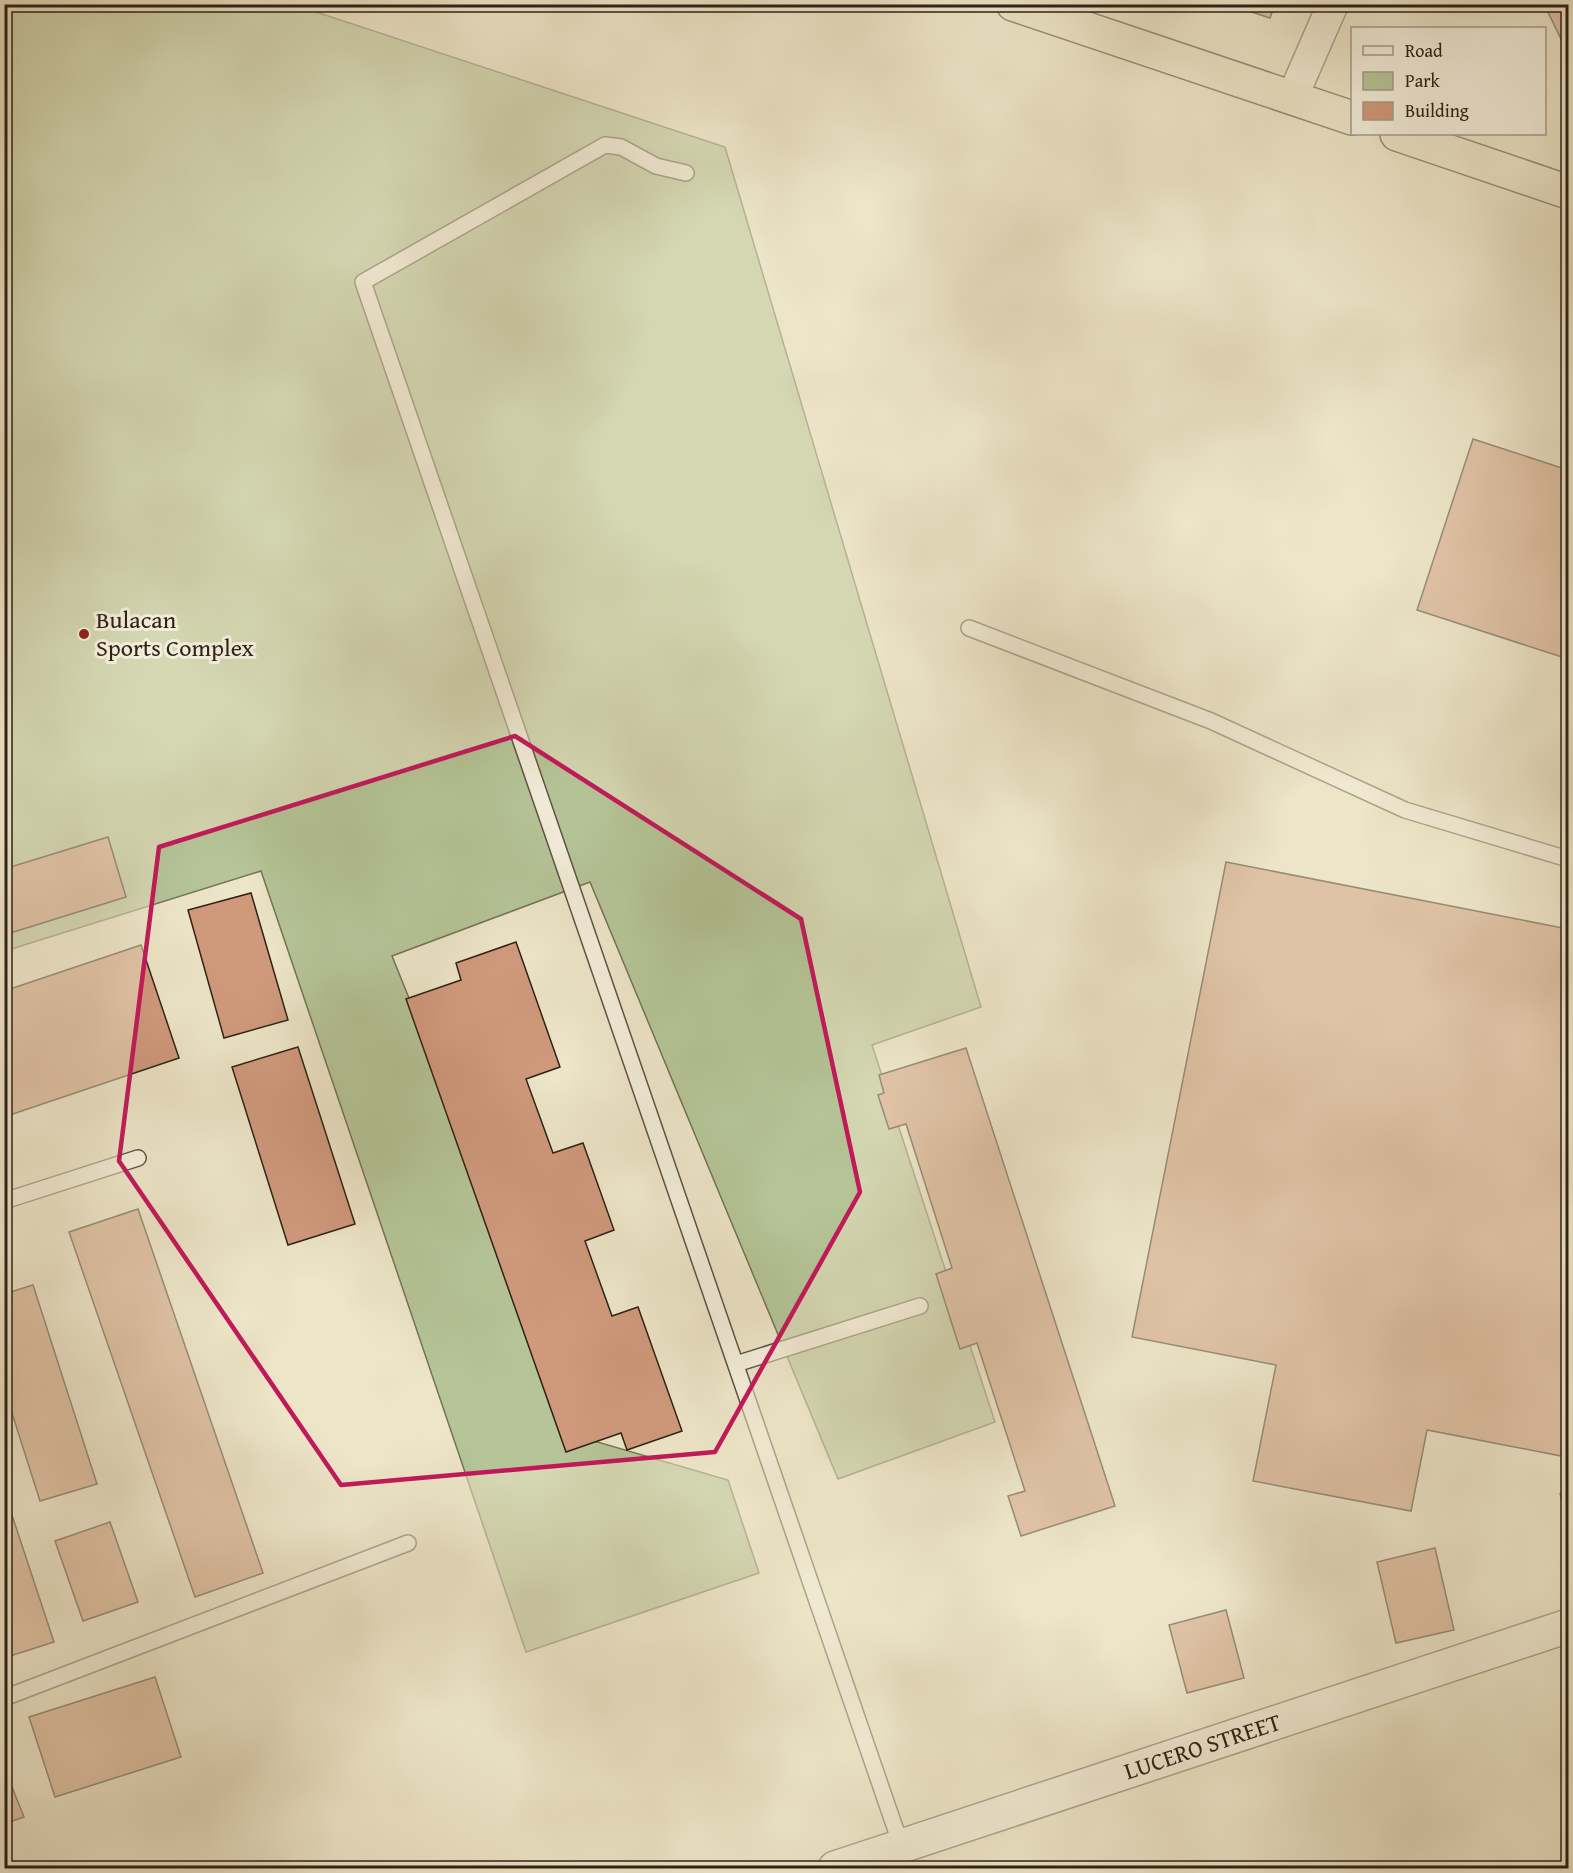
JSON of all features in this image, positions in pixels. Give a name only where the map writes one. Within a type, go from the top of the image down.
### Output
[{"type":"highway","points":[[1013,4],[1351,117]]},
{"type":"highway","points":[[1400,135],[1569,192]]},
{"type":"street","points":[[1292,98],[1333,4]]},
{"type":"street","name":"LUCERO STREET","points":[[836,1869],[1569,1626]]},
{"type":"lane","points":[[686,173],[656,166],[621,147],[605,145],[363,282],[902,1848]]},
{"type":"lane","points":[[969,628],[1211,721],[1405,810],[1569,859]]},
{"type":"lane","points":[[4,1202],[138,1158]]},
{"type":"lane","points":[[736,1364],[921,1306]]},
{"type":"lane","points":[[4,1698],[408,1543]]},
{"type":"highlighted area","points":[[515,736],[801,919],[860,1192],[715,1452],[341,1485],[119,1161],[159,847]]},
{"type":"green space","points":[[5,5],[295,5],[725,147],[981,1007],[872,1045],[995,1422],[838,1479],[590,882],[392,956],[587,1439],[728,1480],[759,1573],[526,1652],[261,871],[5,951]]},
{"type":"building","points":[[1227,4],[1275,4],[1270,18]]},
{"type":"building","points":[[1544,4],[1568,4],[1568,38],[1562,41]]},
{"type":"building","points":[[1473,439],[1568,470],[1568,659],[1417,610]]},
{"type":"building","points":[[108,837],[126,897],[4,935],[4,869]]},
{"type":"building","points":[[1226,862],[1568,929],[1568,1419],[1561,1456],[1427,1430],[1411,1511],[1253,1481],[1276,1365],[1132,1337]]},
{"type":"building","points":[[251,893],[288,1020],[224,1038],[188,910]]},
{"type":"building","points":[[516,942],[560,1067],[526,1079],[553,1153],[583,1143],[614,1230],[585,1241],[612,1316],[638,1307],[682,1431],[627,1450],[621,1433],[566,1452],[406,999],[461,980],[456,963]]},
{"type":"building","points":[[141,945],[179,1058],[4,1117],[4,991]]},
{"type":"building","points":[[298,1047],[355,1224],[288,1245],[232,1067]]},
{"type":"building","points":[[966,1048],[1115,1506],[1021,1536],[1008,1496],[1025,1491],[977,1343],[960,1349],[936,1274],[952,1268],[906,1124],[889,1129],[878,1095],[884,1093],[879,1075]]},
{"type":"building","points":[[138,1209],[263,1573],[195,1597],[69,1232]]},
{"type":"building","points":[[33,1285],[97,1484],[40,1501],[4,1388],[4,1294]]},
{"type":"building","points":[[4,1491],[54,1642],[4,1658]]},
{"type":"building","points":[[1568,1491],[1568,1518],[1560,1494]]},
{"type":"building","points":[[110,1522],[138,1602],[83,1621],[55,1541]]},
{"type":"building","points":[[1435,1548],[1454,1630],[1396,1643],[1377,1562]]},
{"type":"building","points":[[1226,1610],[1244,1678],[1187,1693],[1169,1625]]},
{"type":"building","points":[[155,1677],[181,1757],[55,1797],[29,1717]]},
{"type":"building","points":[[4,1767],[24,1817],[4,1824]]},
{"type":"place","name":"Bulacan Sports Complex","points":[[84,634]]}]
